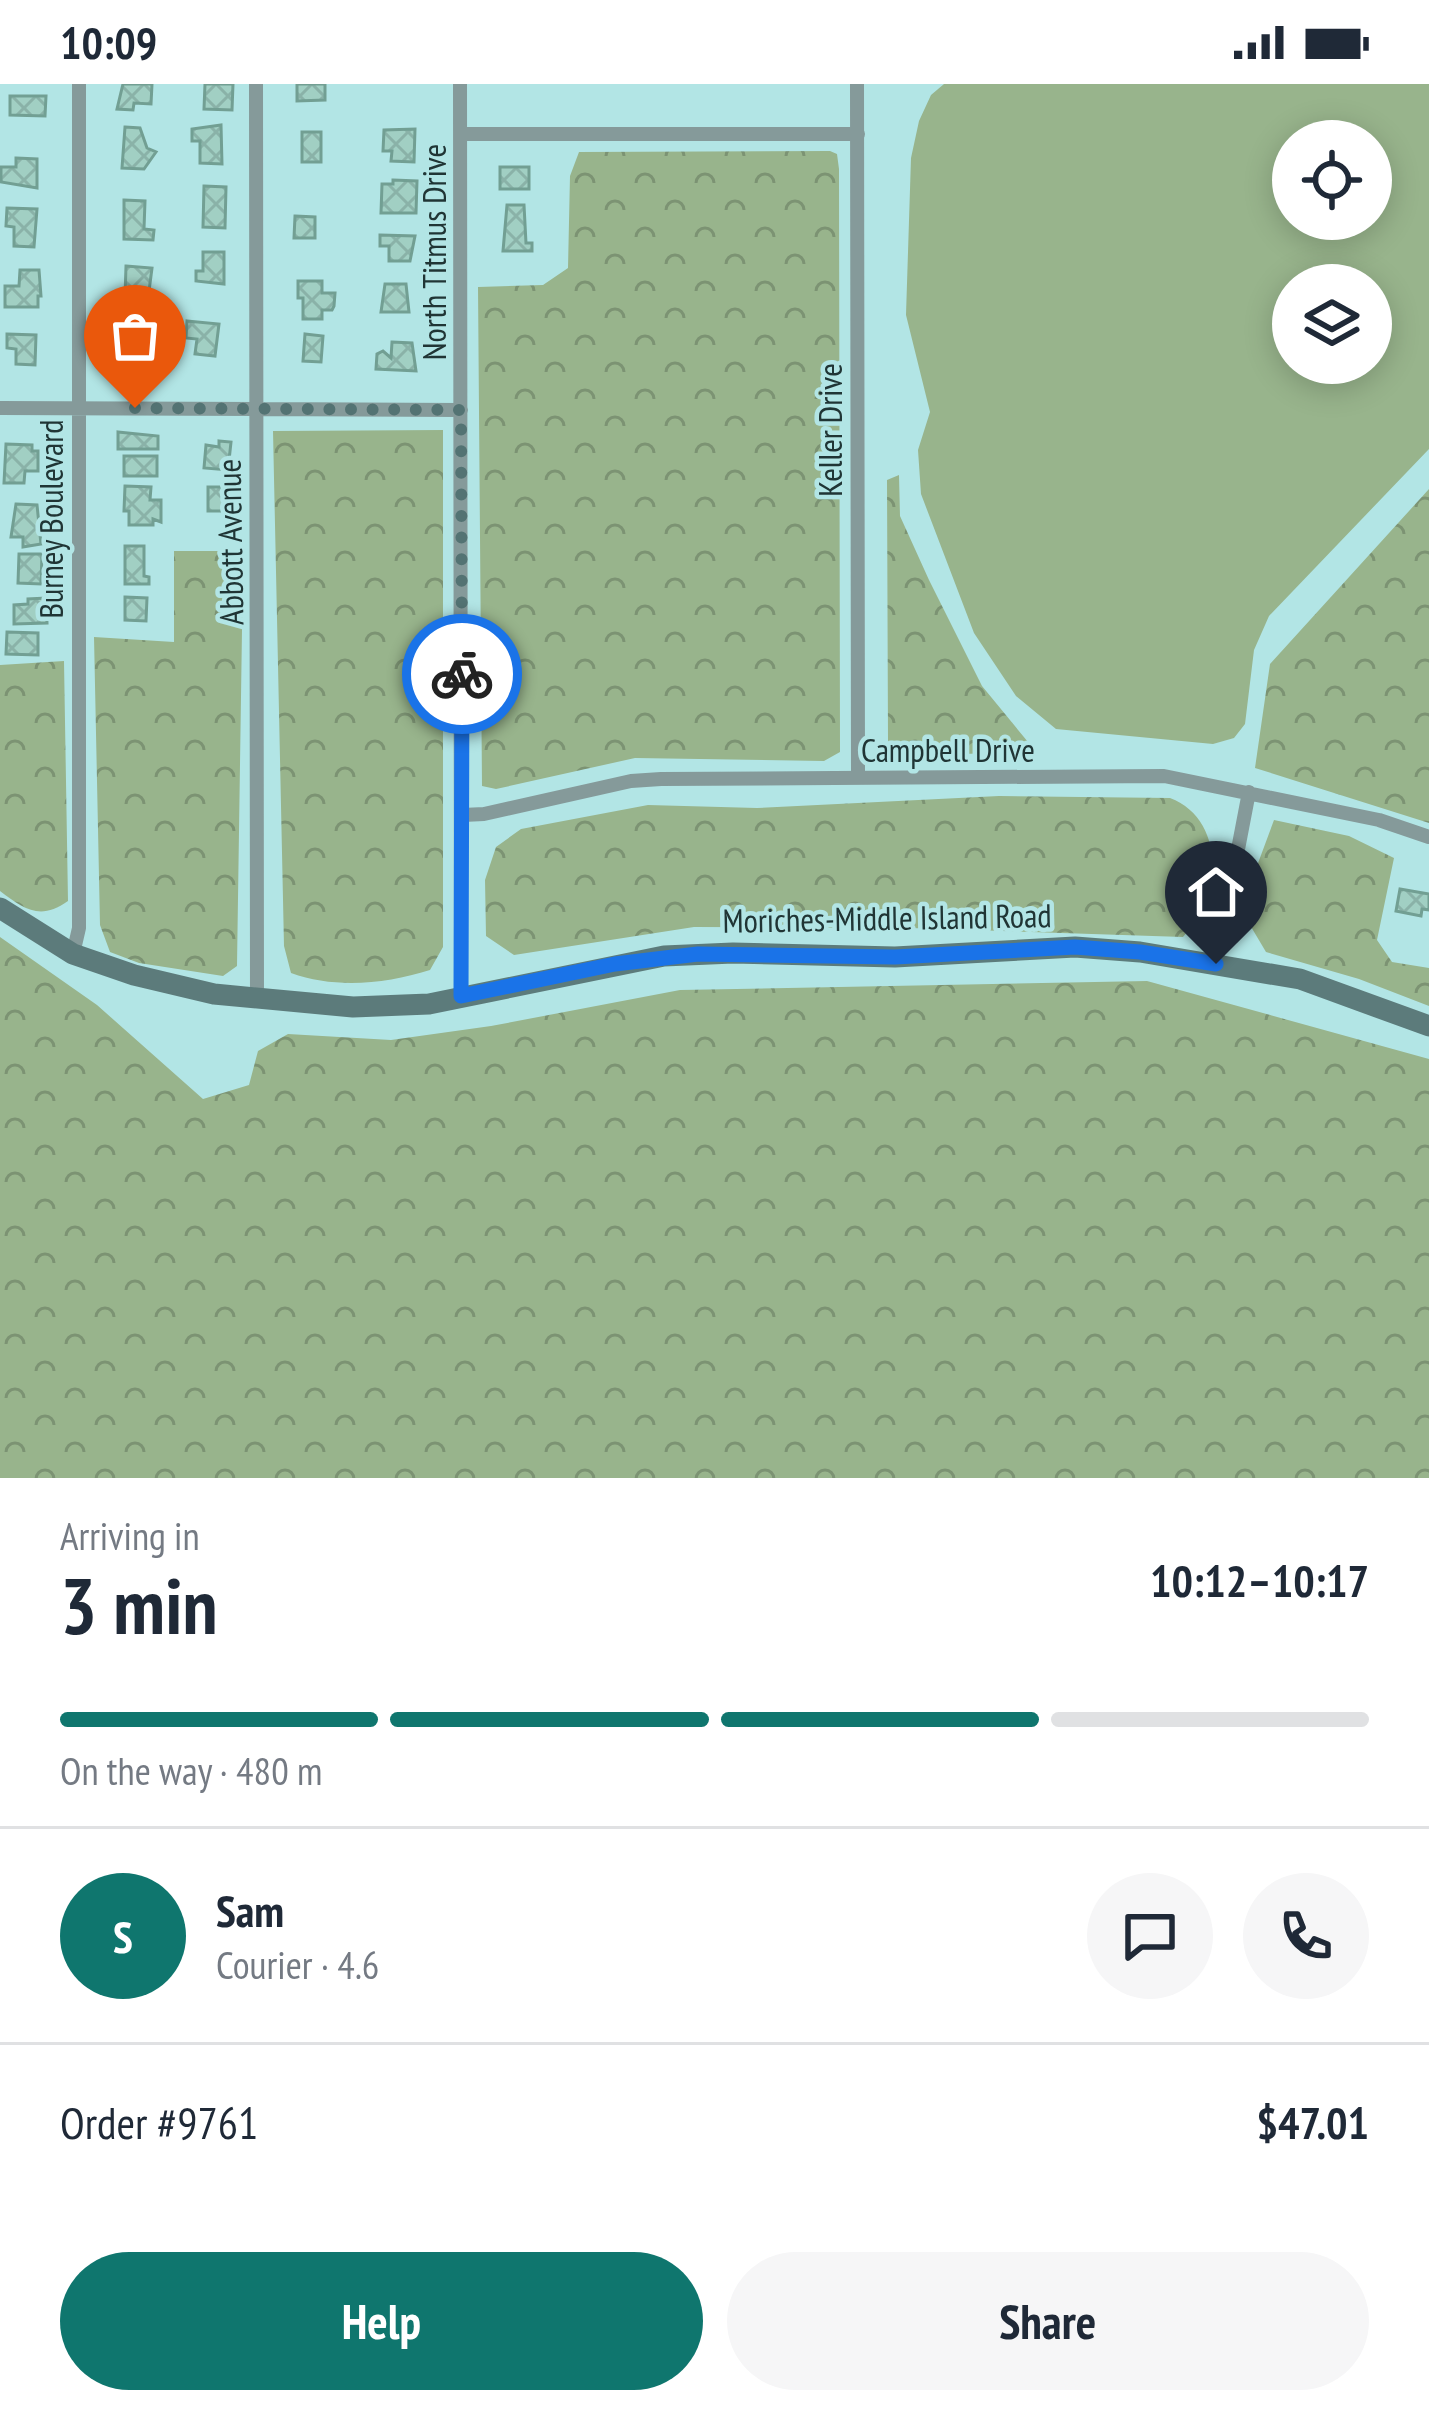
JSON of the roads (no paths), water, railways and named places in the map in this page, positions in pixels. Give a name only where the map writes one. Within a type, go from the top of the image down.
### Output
[{"type":"main road","name":"Moriches-Middle Island Road","points":[[0,908],[73,954],[179,988],[257,999],[397,1008],[664,956],[895,957],[1075,947],[1140,952],[1300,979],[1429,1026]]},
{"type":"street","name":"Burney Boulevard","points":[[73,954],[79,928],[79,84]]},
{"type":"street","name":"Abbott Avenue","points":[[256,84],[257,999]]},
{"type":"street","name":"North Titmus Drive","points":[[460,84],[461,996]]},
{"type":"street","name":"Keller Drive","points":[[857,84],[858,777]]},
{"type":"street","points":[[460,134],[858,134]]},
{"type":"street","points":[[0,408],[461,410]]},
{"type":"street","name":"Campbell Drive","points":[[463,815],[631,781],[1164,776],[1379,820],[1429,837]]},
{"type":"street","points":[[1216,964],[1249,792]]}]
